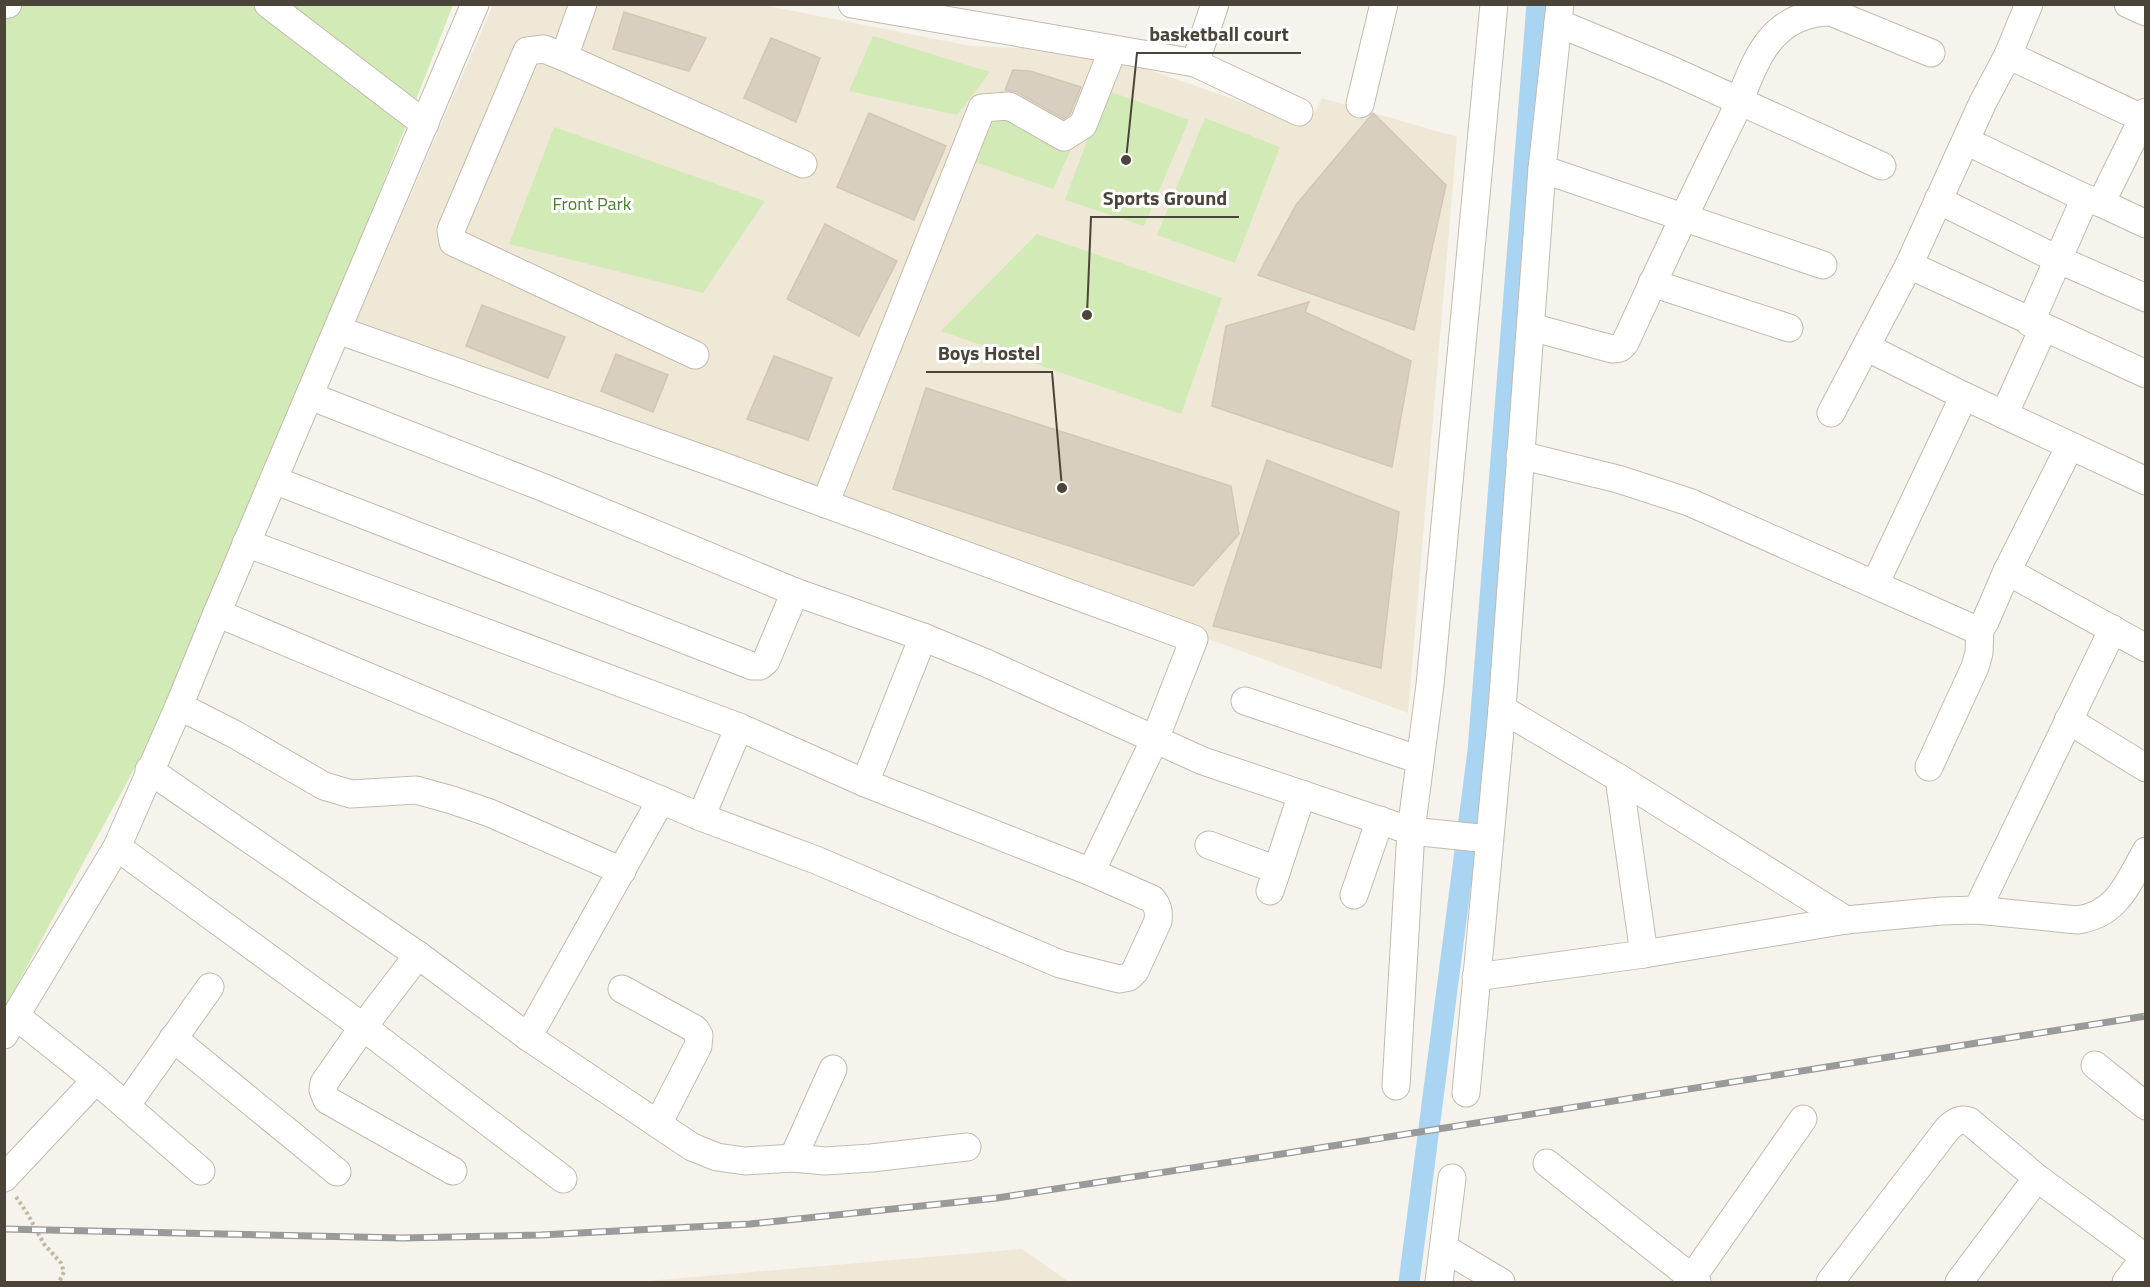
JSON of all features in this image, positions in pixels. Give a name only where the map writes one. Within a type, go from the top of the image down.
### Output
[{"type":"street","points":[[268,4],[424,124]]},
{"type":"street","points":[[201,1171],[96,1080],[10,1026],[117,847],[149,770],[180,706],[246,543],[475,4]]},
{"type":"street","points":[[564,57],[583,4]]},
{"type":"street","points":[[852,4],[1195,63],[1299,112]]},
{"type":"street","points":[[1195,63],[1215,4]]},
{"type":"street","points":[[1360,104],[1384,4]]},
{"type":"street","points":[[1396,1086],[1421,832],[1420,760],[1433,661],[1494,4]]},
{"type":"street","points":[[1831,413],[1909,265],[2008,55],[2029,4]]},
{"type":"street","points":[[2128,4],[2145,12]]},
{"type":"street","points":[[1531,327],[1612,349],[1620,348],[1625,343],[1683,217],[1740,102],[1753,69],[1770,41],[1782,28],[1815,8],[1931,53]]},
{"type":"street","points":[[1466,1093],[1476,977],[1480,838],[1502,709],[1542,169],[1559,14],[1618,46],[1882,166]]},
{"type":"street","points":[[695,355],[453,242],[451,230],[526,51],[544,49],[564,57],[803,164]]},
{"type":"street","points":[[825,504],[982,108],[1009,106],[1064,137],[1083,125],[1113,49]]},
{"type":"street","points":[[2004,415],[2037,326],[2057,258],[2144,117],[2008,55]]},
{"type":"street","points":[[1966,141],[2145,224]]},
{"type":"street","points":[[1542,169],[1823,265]]},
{"type":"street","points":[[1938,200],[2145,298]]},
{"type":"street","points":[[1909,265],[2145,374]]},
{"type":"street","points":[[1653,283],[1789,328]]},
{"type":"street","points":[[338,330],[1194,639],[1155,739],[1091,872]]},
{"type":"street","points":[[1866,347],[2145,481]]},
{"type":"street","points":[[310,396],[547,489],[795,592],[922,637],[986,663],[1203,760],[1421,832],[1480,838]]},
{"type":"street","points":[[1875,584],[1964,396]]},
{"type":"street","points":[[1929,767],[1975,667],[1979,653],[1980,628],[1985,622],[2007,571],[2070,446]]},
{"type":"street","points":[[1520,455],[1618,479],[1689,502],[1972,628],[1980,628]]},
{"type":"street","points":[[274,480],[752,666],[760,666],[766,661],[795,592]]},
{"type":"street","points":[[217,613],[701,817],[816,860],[1060,964],[1107,978],[1129,977],[1135,971],[1158,921],[1157,904],[1152,899],[1091,872],[865,783],[739,727],[246,543]]},
{"type":"street","points":[[2007,571],[2113,628],[2145,648]]},
{"type":"street","points":[[1977,910],[2113,628]]},
{"type":"street","points":[[865,783],[922,637]]},
{"type":"street","points":[[1245,701],[1420,760]]},
{"type":"street","points":[[180,706],[324,786],[351,794],[417,790],[452,800],[490,813],[621,871]]},
{"type":"street","points":[[1502,709],[1619,778],[1846,920]]},
{"type":"street","points":[[2068,720],[2145,768]]},
{"type":"street","points":[[701,817],[739,727]]},
{"type":"street","points":[[149,770],[418,955],[528,1036],[692,1147],[717,1157],[745,1161],[793,1158],[825,1161],[966,1147]]},
{"type":"street","points":[[1619,778],[1644,954]]},
{"type":"street","points":[[1209,845],[1274,881],[1302,794]]},
{"type":"street","points":[[528,1036],[662,800]]},
{"type":"street","points":[[1354,895],[1380,820]]},
{"type":"street","points":[[117,847],[363,1027],[563,1179]]},
{"type":"street","points":[[1476,977],[1644,954],[1846,920],[1977,910],[2077,920],[2093,918],[2106,911],[2142,868]]},
{"type":"street","points":[[418,955],[324,1083],[324,1096],[327,1100],[453,1171]]},
{"type":"street","points":[[126,1106],[210,987]]},
{"type":"street","points":[[622,989],[695,1029],[699,1035],[698,1046],[658,1124]]},
{"type":"street","points":[[173,1038],[337,1172]]},
{"type":"street","points":[[2095,1065],[2145,1106]]},
{"type":"street","points":[[793,1158],[832,1069]]},
{"type":"street","points":[[9,1186],[96,1080]]},
{"type":"street","points":[[1547,1163],[1693,1281],[1803,1119]]},
{"type":"street","points":[[1830,1282],[1948,1128],[1963,1119],[1969,1121],[2037,1178],[2145,1258],[2126,1282]]},
{"type":"street","points":[[1439,1282],[1452,1178]]},
{"type":"street","points":[[1959,1282],[2037,1178]]},
{"type":"street","points":[[1444,1248],[1501,1282]]},
{"type":"path","points":[[9,1186],[44,1244],[61,1263],[63,1272],[59,1282]]},
{"type":"shaded area","points":[[493,5],[763,5],[971,46],[1095,51],[1308,125],[1322,98],[1457,137],[1408,713],[844,504],[352,330]]},
{"type":"shaded area","points":[[1022,1249],[1069,1282],[635,1282]]},
{"type":"green space","points":[[5,5],[453,5],[319,347],[146,747],[5,1007]]},
{"type":"green space","points":[[873,36],[990,72],[957,115],[849,91]]},
{"type":"green space","points":[[1106,90],[1189,120],[1144,226],[1065,200]]},
{"type":"green space","points":[[989,113],[1072,147],[1053,189],[970,160]]},
{"type":"green space","points":[[1205,118],[1280,147],[1235,263],[1157,235]]},
{"type":"green space","name":"Front Park","points":[[554,127],[765,201],[703,293],[509,244]]},
{"type":"green space","points":[[1037,234],[1222,298],[1181,414],[941,331]]},
{"type":"building","points":[[624,12],[706,38],[689,71],[613,49]]},
{"type":"building","points":[[771,38],[820,58],[796,122],[744,98]]},
{"type":"building","points":[[1013,70],[1030,71],[1081,87],[1070,114],[1064,119],[1017,92],[1005,90]]},
{"type":"building","points":[[869,113],[946,146],[914,220],[837,187]]},
{"type":"building","points":[[1373,113],[1446,185],[1414,330],[1258,275],[1296,205]]},
{"type":"building","points":[[825,224],[897,261],[859,336],[787,299]]},
{"type":"building","points":[[1309,302],[1305,312],[1411,361],[1392,467],[1212,406],[1226,326]]},
{"type":"building","points":[[482,305],[565,337],[548,378],[466,346]]},
{"type":"building","points":[[616,354],[668,375],[653,412],[601,391]]},
{"type":"building","points":[[774,356],[832,378],[808,440],[747,419]]},
{"type":"building","points":[[926,388],[1231,486],[1239,534],[1193,586],[893,489]]},
{"type":"building","points":[[1267,460],[1399,512],[1381,668],[1213,626]]},
{"type":"waterway","points":[[1409,1282],[1478,751],[1537,4]]},
{"type":"railway","points":[[4,1229],[403,1238],[541,1235],[750,1224],[997,1198],[2146,1016]]},
{"type":"place","name":"basketball court","points":[[1126,160]]},
{"type":"place","name":"Sports Ground","points":[[1087,315]]},
{"type":"place","name":"Boys Hostel","points":[[1062,488]]}]
